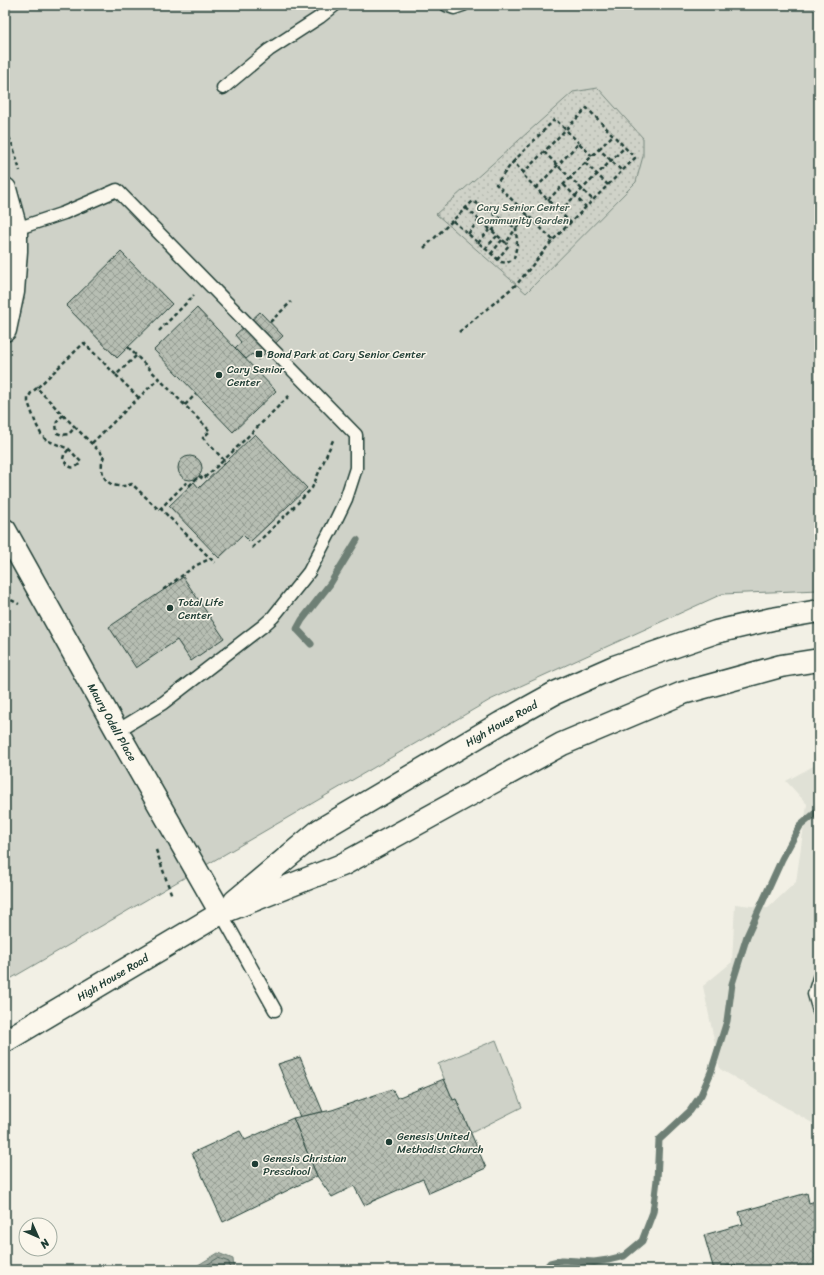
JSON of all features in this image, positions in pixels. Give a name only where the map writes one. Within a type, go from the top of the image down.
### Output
[{"type":"main road","points":[[5,189],[16,229],[13,292],[5,330]]},
{"type":"main road","name":"Maury Odell Place","points":[[5,530],[116,731],[221,913]]},
{"type":"main road","name":"High House Road","points":[[221,913],[320,830],[501,722],[555,693],[614,667],[716,632],[772,619],[819,611]]},
{"type":"main road","name":"High House Road","points":[[5,1041],[221,913],[342,865],[562,744],[682,694],[781,666],[819,660]]},
{"type":"lane","points":[[223,88],[269,50],[320,17],[335,5]]},
{"type":"lane","points":[[446,5],[454,8],[463,5]]},
{"type":"lane","points":[[16,229],[64,213],[117,190],[356,435],[356,468],[346,499],[309,572],[273,617],[163,703],[116,731]]},
{"type":"lane","points":[[221,913],[275,1010]]},
{"type":"lane","points":[[819,978],[814,994],[819,1011]]},
{"type":"path","points":[[459,332],[517,284],[554,240],[636,158],[587,108],[524,172]]},
{"type":"path","points":[[554,240],[496,184],[513,162],[555,120],[592,156]]},
{"type":"path","points":[[548,200],[614,135]]},
{"type":"path","points":[[536,188],[579,143]]},
{"type":"path","points":[[560,211],[625,147]]},
{"type":"path","points":[[599,149],[622,171]]},
{"type":"path","points":[[544,152],[593,200]]},
{"type":"path","points":[[513,162],[524,172],[522,174],[571,223]]},
{"type":"path","points":[[585,163],[608,185]]},
{"type":"path","points":[[564,185],[586,207]]},
{"type":"path","points":[[424,248],[473,201],[516,228]]},
{"type":"path","points":[[466,208],[509,245],[497,260]]},
{"type":"path","points":[[506,243],[516,228],[529,216]]},
{"type":"path","points":[[478,243],[502,219]]},
{"type":"path","points":[[468,234],[480,220]]},
{"type":"path","points":[[453,221],[497,260],[507,263],[514,258],[517,246],[516,228]]},
{"type":"path","points":[[485,249],[497,236]]},
{"type":"path","points":[[490,254],[502,240]]},
{"type":"path","points":[[159,331],[197,292]]},
{"type":"path","points":[[270,322],[291,302]]},
{"type":"path","points":[[69,449],[64,455],[63,459],[67,465],[73,468],[77,467],[82,462],[69,449],[46,440],[36,424],[28,398],[31,393],[84,342],[139,398]]},
{"type":"path","points":[[128,347],[210,431],[203,438],[224,460]]},
{"type":"path","points":[[116,375],[136,356]]},
{"type":"path","points":[[92,443],[158,379]]},
{"type":"path","points":[[37,388],[104,456],[102,468],[105,477],[112,485],[125,487],[132,484],[159,510],[160,508],[215,563]]},
{"type":"path","points":[[288,388],[292,393],[292,397]]},
{"type":"path","points":[[160,508],[186,483],[189,486],[199,476],[203,479],[292,393]]},
{"type":"path","points":[[184,405],[196,394]]},
{"type":"path","points":[[63,415],[56,424],[58,432],[62,435],[69,434],[75,427]]},
{"type":"path","points":[[252,548],[312,488],[337,433]]},
{"type":"path","points":[[164,590],[195,566],[211,558]]},
{"type":"shaded area","points":[[819,763],[819,1127],[720,1069],[703,986],[732,962],[735,904],[768,908],[796,882],[807,804],[786,781]]},
{"type":"green space","points":[[5,5],[819,5],[819,590],[722,594],[490,700],[5,982]]},
{"type":"green space","name":"Cary Senior Center Community Garden","points":[[598,88],[643,138],[643,156],[636,182],[526,293],[436,214],[573,92]]},
{"type":"green space","points":[[496,1040],[522,1107],[471,1133],[456,1099],[453,1100],[438,1064]]},
{"type":"water","points":[[218,1253],[233,1259],[234,1270],[190,1270]]},
{"type":"building","points":[[121,252],[172,304],[117,358],[66,306]]},
{"type":"building","name":"Cary Senior Center","points":[[197,308],[276,391],[233,432],[154,350]]},
{"type":"building","points":[[260,312],[283,336],[258,360],[252,354],[246,359],[235,348],[241,342],[235,335]]},
{"type":"building","points":[[255,434],[307,488],[250,542],[243,535],[219,558],[169,506],[194,482],[199,488]]},
{"type":"building","points":[[190,456],[199,459],[202,468],[199,477],[190,480],[181,477],[178,468],[181,459]]},
{"type":"building","name":"Total Life Center","points":[[183,577],[224,638],[191,661],[177,640],[136,668],[109,627]]},
{"type":"building","points":[[300,1057],[323,1112],[300,1117],[278,1064]]},
{"type":"building","name":"Genesis United Methodist Church","points":[[444,1079],[453,1100],[456,1099],[486,1168],[429,1193],[423,1179],[364,1205],[354,1186],[332,1197],[317,1176],[293,1118],[332,1110],[392,1089],[397,1098]]},
{"type":"building","name":"Genesis Christian Preschool","points":[[293,1118],[317,1176],[223,1222],[192,1153],[240,1131],[245,1140]]},
{"type":"building","points":[[807,1193],[809,1203],[819,1200],[819,1269],[737,1270],[735,1264],[714,1270],[704,1235],[743,1224],[739,1212]]},
{"type":"waterway","points":[[311,644],[297,629],[302,620],[330,584],[357,540]]},
{"type":"waterway","points":[[544,1270],[550,1263],[562,1260],[594,1262],[624,1256],[642,1241],[653,1212],[657,1180],[659,1140],[690,1111],[701,1095],[711,1072],[727,1021],[732,984],[747,936],[782,859],[800,826],[819,810]]},
{"type":"place","name":"Bond Park at Cary Senior Center","points":[[259,354]]},
{"type":"place","name":"Cary Senior Center","points":[[219,375]]},
{"type":"place","name":"Total Life Center","points":[[170,608]]},
{"type":"place","name":"Genesis United Methodist Church","points":[[389,1142]]},
{"type":"place","name":"Genesis Christian Preschool","points":[[255,1164]]}]
